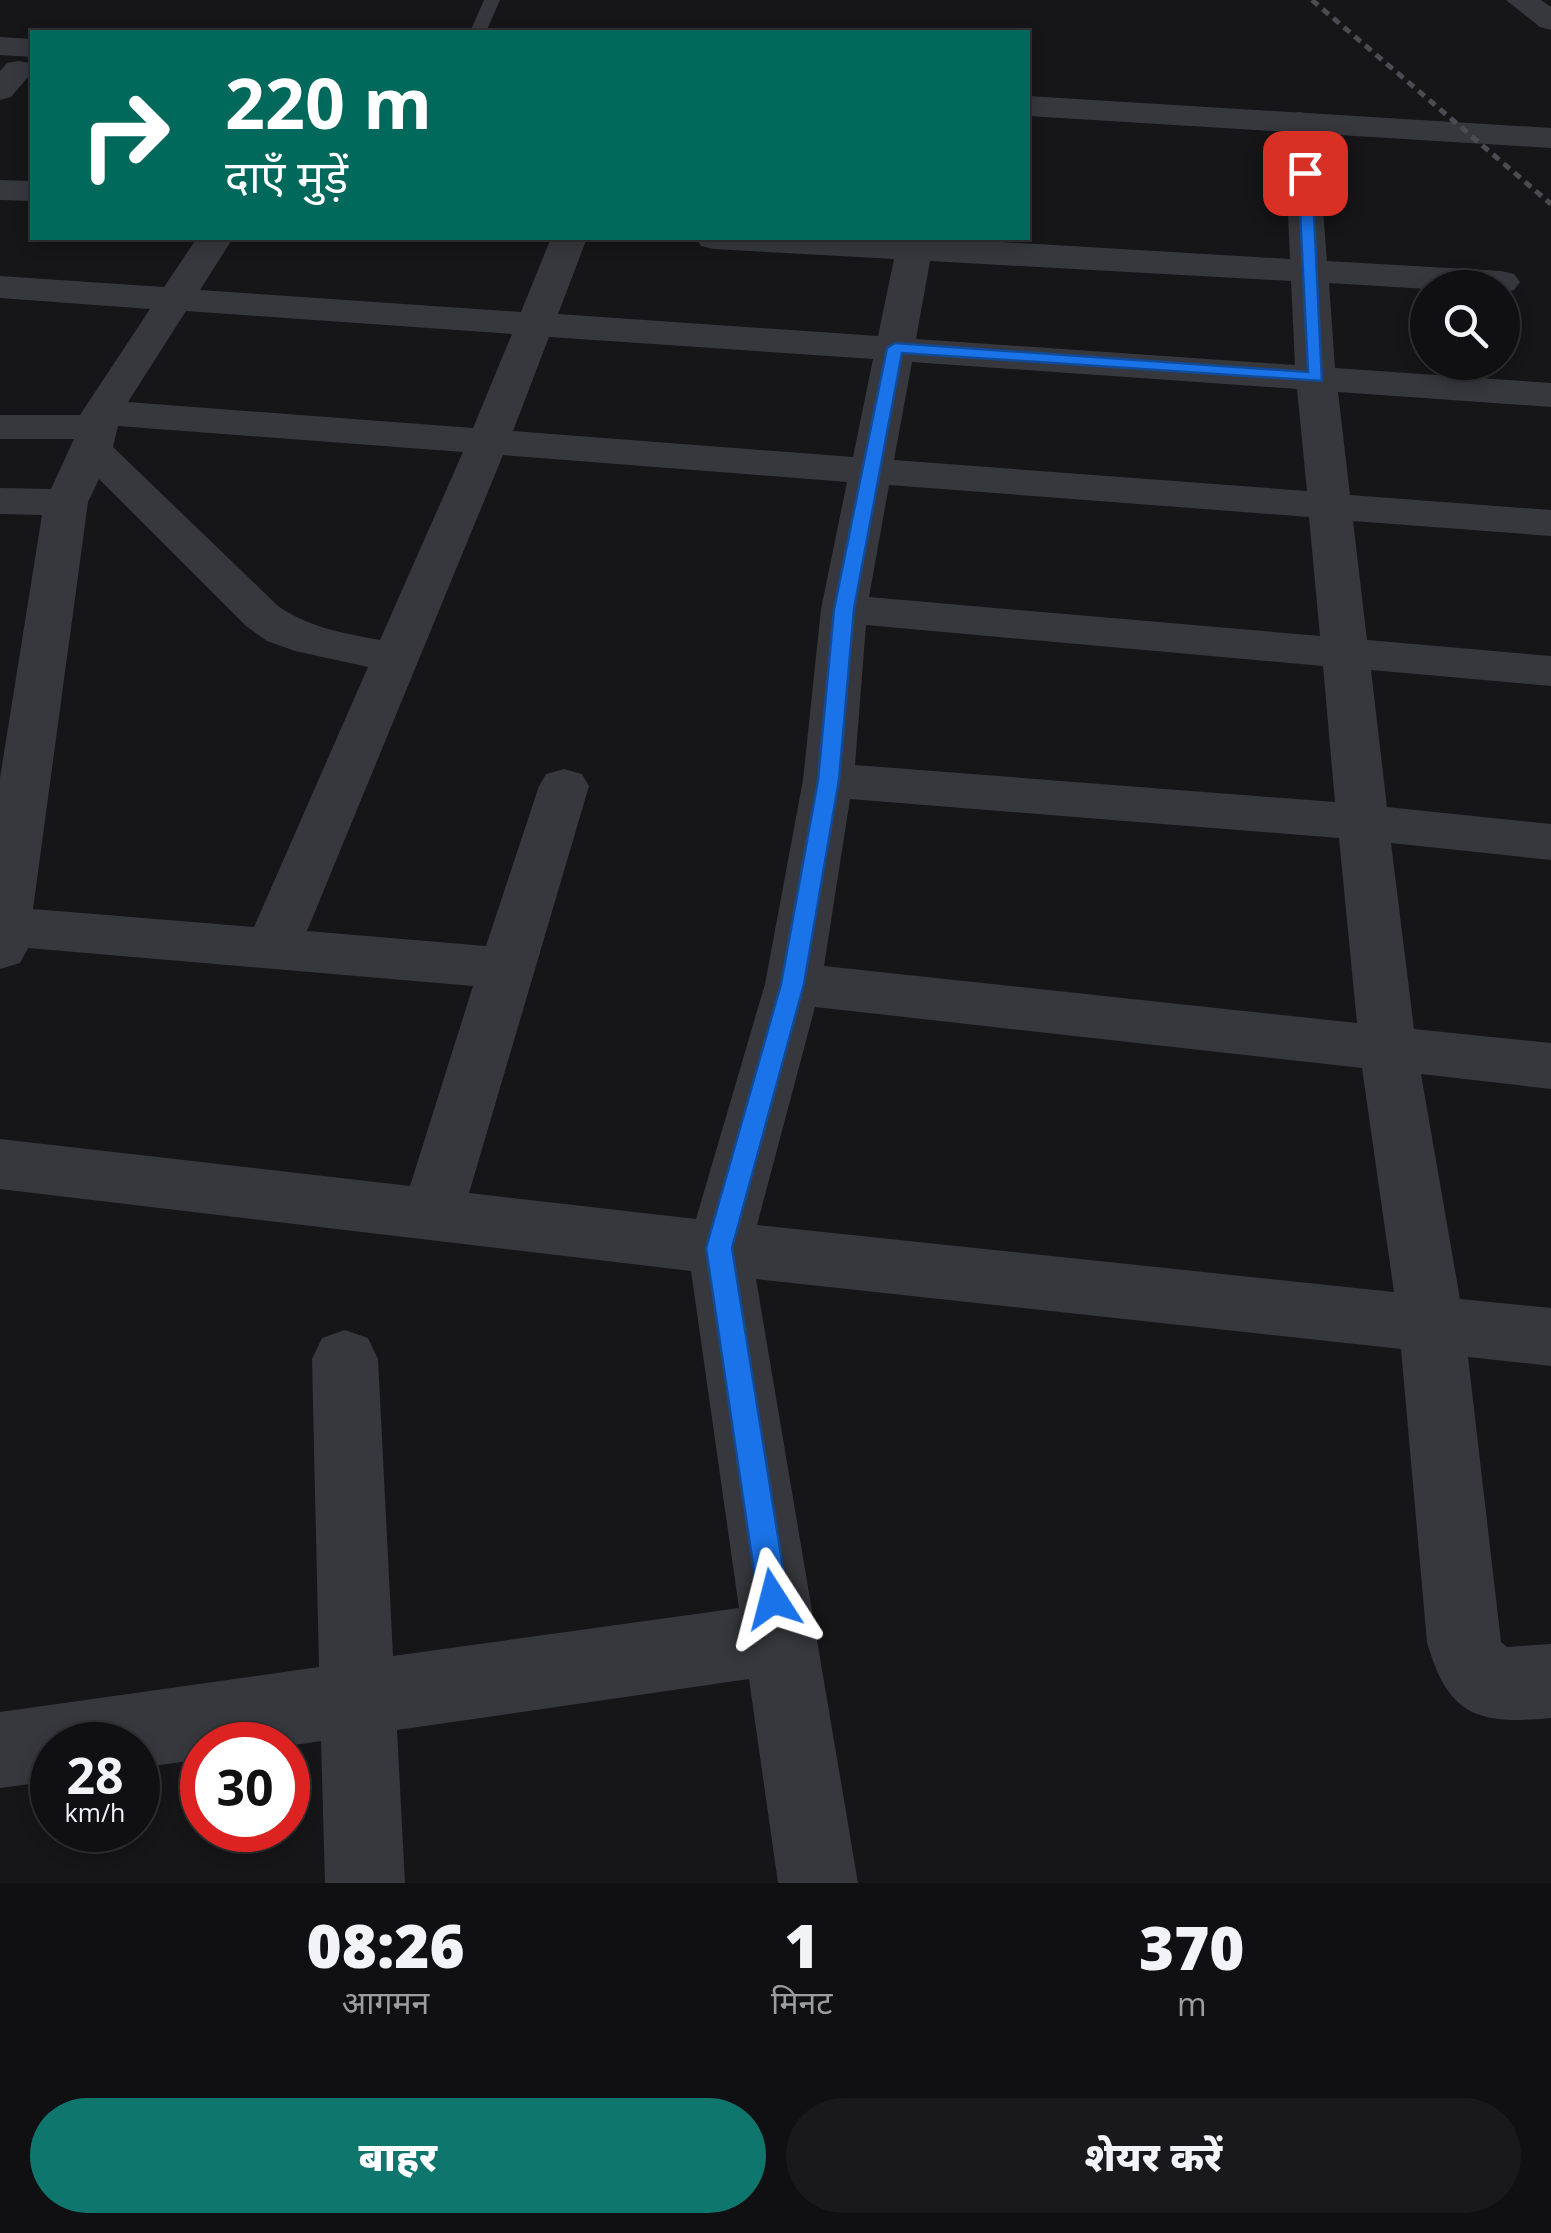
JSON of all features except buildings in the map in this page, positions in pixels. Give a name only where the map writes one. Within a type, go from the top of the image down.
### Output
[{"type":"street","points":[[1521,0],[1551,22]]},
{"type":"street","points":[[1030,106],[1551,154]]},
{"type":"street","points":[[1030,123],[1551,138]]},
{"type":"street","points":[[1302,131],[1316,378],[1363,822],[1388,1049],[1431,1322],[1468,1660],[1485,1680],[1496,1685],[1551,1682]]},
{"type":"street","points":[[0,190],[30,191]]},
{"type":"street","points":[[214,240],[172,298],[96,429],[66,502],[2,937],[272,948],[506,968]]},
{"type":"street","points":[[272,948],[488,442],[568,240]]},
{"type":"street","points":[[771,240],[915,245],[1410,278]]},
{"type":"street","points":[[818,1883],[719,1248],[792,984],[828,780],[844,609],[915,245]]},
{"type":"street","points":[[0,287],[1551,395]]},
{"type":"street","points":[[0,426],[488,442],[1551,523]]},
{"type":"street","points":[[96,429],[262,616],[283,631],[396,658]]},
{"type":"street","points":[[0,501],[66,502]]},
{"type":"street","points":[[844,609],[1551,671]]},
{"type":"street","points":[[828,780],[1363,822],[1551,842]]},
{"type":"street","points":[[432,1214],[564,786]]},
{"type":"street","points":[[792,984],[1551,1066]]},
{"type":"street","points":[[0,1164],[719,1248],[1431,1322],[1551,1338]]},
{"type":"street","points":[[344,1359],[366,1883]]},
{"type":"street","points":[[0,1750],[779,1638]]},
{"type":"lane","points":[[479,30],[492,0]]},
{"type":"railway","points":[[1312,0],[1551,204]]},
{"type":"route","points":[[773,1599],[719,1248],[792,984],[828,780],[844,609],[895,348],[1316,378],[1305,173]]}]
